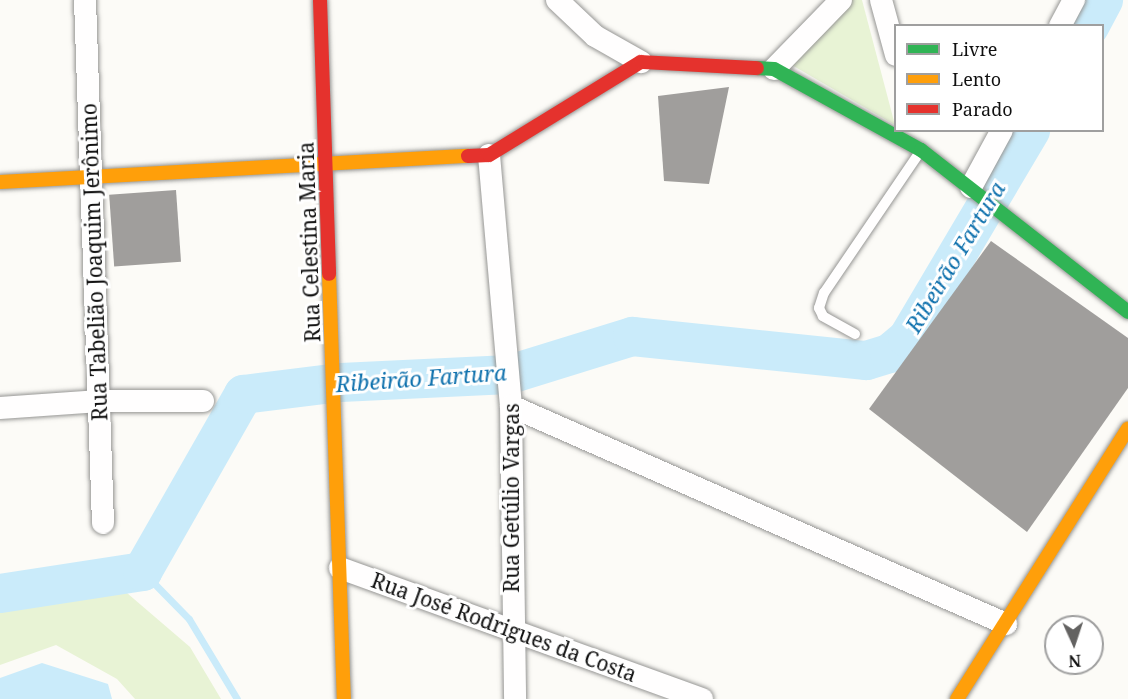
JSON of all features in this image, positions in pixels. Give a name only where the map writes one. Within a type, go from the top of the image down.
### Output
[{"type":"street","name":"Rua Tabelião Joaquim Jerônimo","points":[[85,0],[103,524]]},
{"type":"street","name":"Rua Celestina Maria","points":[[320,0],[328,162],[344,699]]},
{"type":"street","points":[[557,0],[595,36],[641,62],[774,69],[894,128]]},
{"type":"street","points":[[774,69],[841,0]]},
{"type":"street","points":[[881,0],[894,48]]},
{"type":"street","points":[[1061,24],[1074,0]]},
{"type":"street","points":[[0,182],[328,162],[489,155],[641,62]]},
{"type":"street","points":[[902,132],[918,140],[976,191],[1128,312]]},
{"type":"street","points":[[976,191],[1001,132]]},
{"type":"street","name":"Rua Getúlio Vargas","points":[[489,155],[511,399],[512,628],[515,699]]},
{"type":"street","points":[[511,399],[1006,624]]},
{"type":"street","points":[[0,408],[100,401],[203,401]]},
{"type":"street","points":[[957,699],[1128,429]]},
{"type":"street","name":"Rua José Rodrigues da Costa","points":[[340,568],[512,628],[702,699]]},
{"type":"lane","points":[[855,334],[823,316],[819,308],[824,293],[918,140]]},
{"type":"green space","points":[[845,0],[862,0],[894,124],[785,61]]},
{"type":"green space","points":[[127,593],[190,647],[221,699],[135,699],[117,679],[56,645],[0,665],[0,609]]},
{"type":"water","points":[[42,663],[108,684],[112,699],[0,699],[0,678]]},
{"type":"building","points":[[729,87],[709,184],[664,181],[658,96]]},
{"type":"building","points":[[176,190],[181,262],[114,266],[109,195]]},
{"type":"building","points":[[991,241],[1128,338],[1128,388],[1027,532],[869,409]]},
{"type":"waterway","name":"Ribeirão Fartura","points":[[1090,24],[1103,0]]},
{"type":"waterway","name":"Ribeirão Fartura","points":[[0,593],[142,571],[243,394],[340,382],[509,374],[632,336],[866,360],[889,353],[907,338],[1029,132]]},
{"type":"waterway","points":[[142,571],[189,619],[237,699]]},
{"type":"traffic: fast","points":[[757,68],[774,69],[921,150],[1128,312]]},
{"type":"traffic: slow","points":[[0,182],[468,156]]},
{"type":"traffic: slow","points":[[329,274],[344,699]]},
{"type":"traffic: slow","points":[[957,699],[1128,429]]},
{"type":"traffic: jam","points":[[320,0],[329,274]]},
{"type":"traffic: jam","points":[[468,156],[489,155],[641,62],[757,68]]}]
